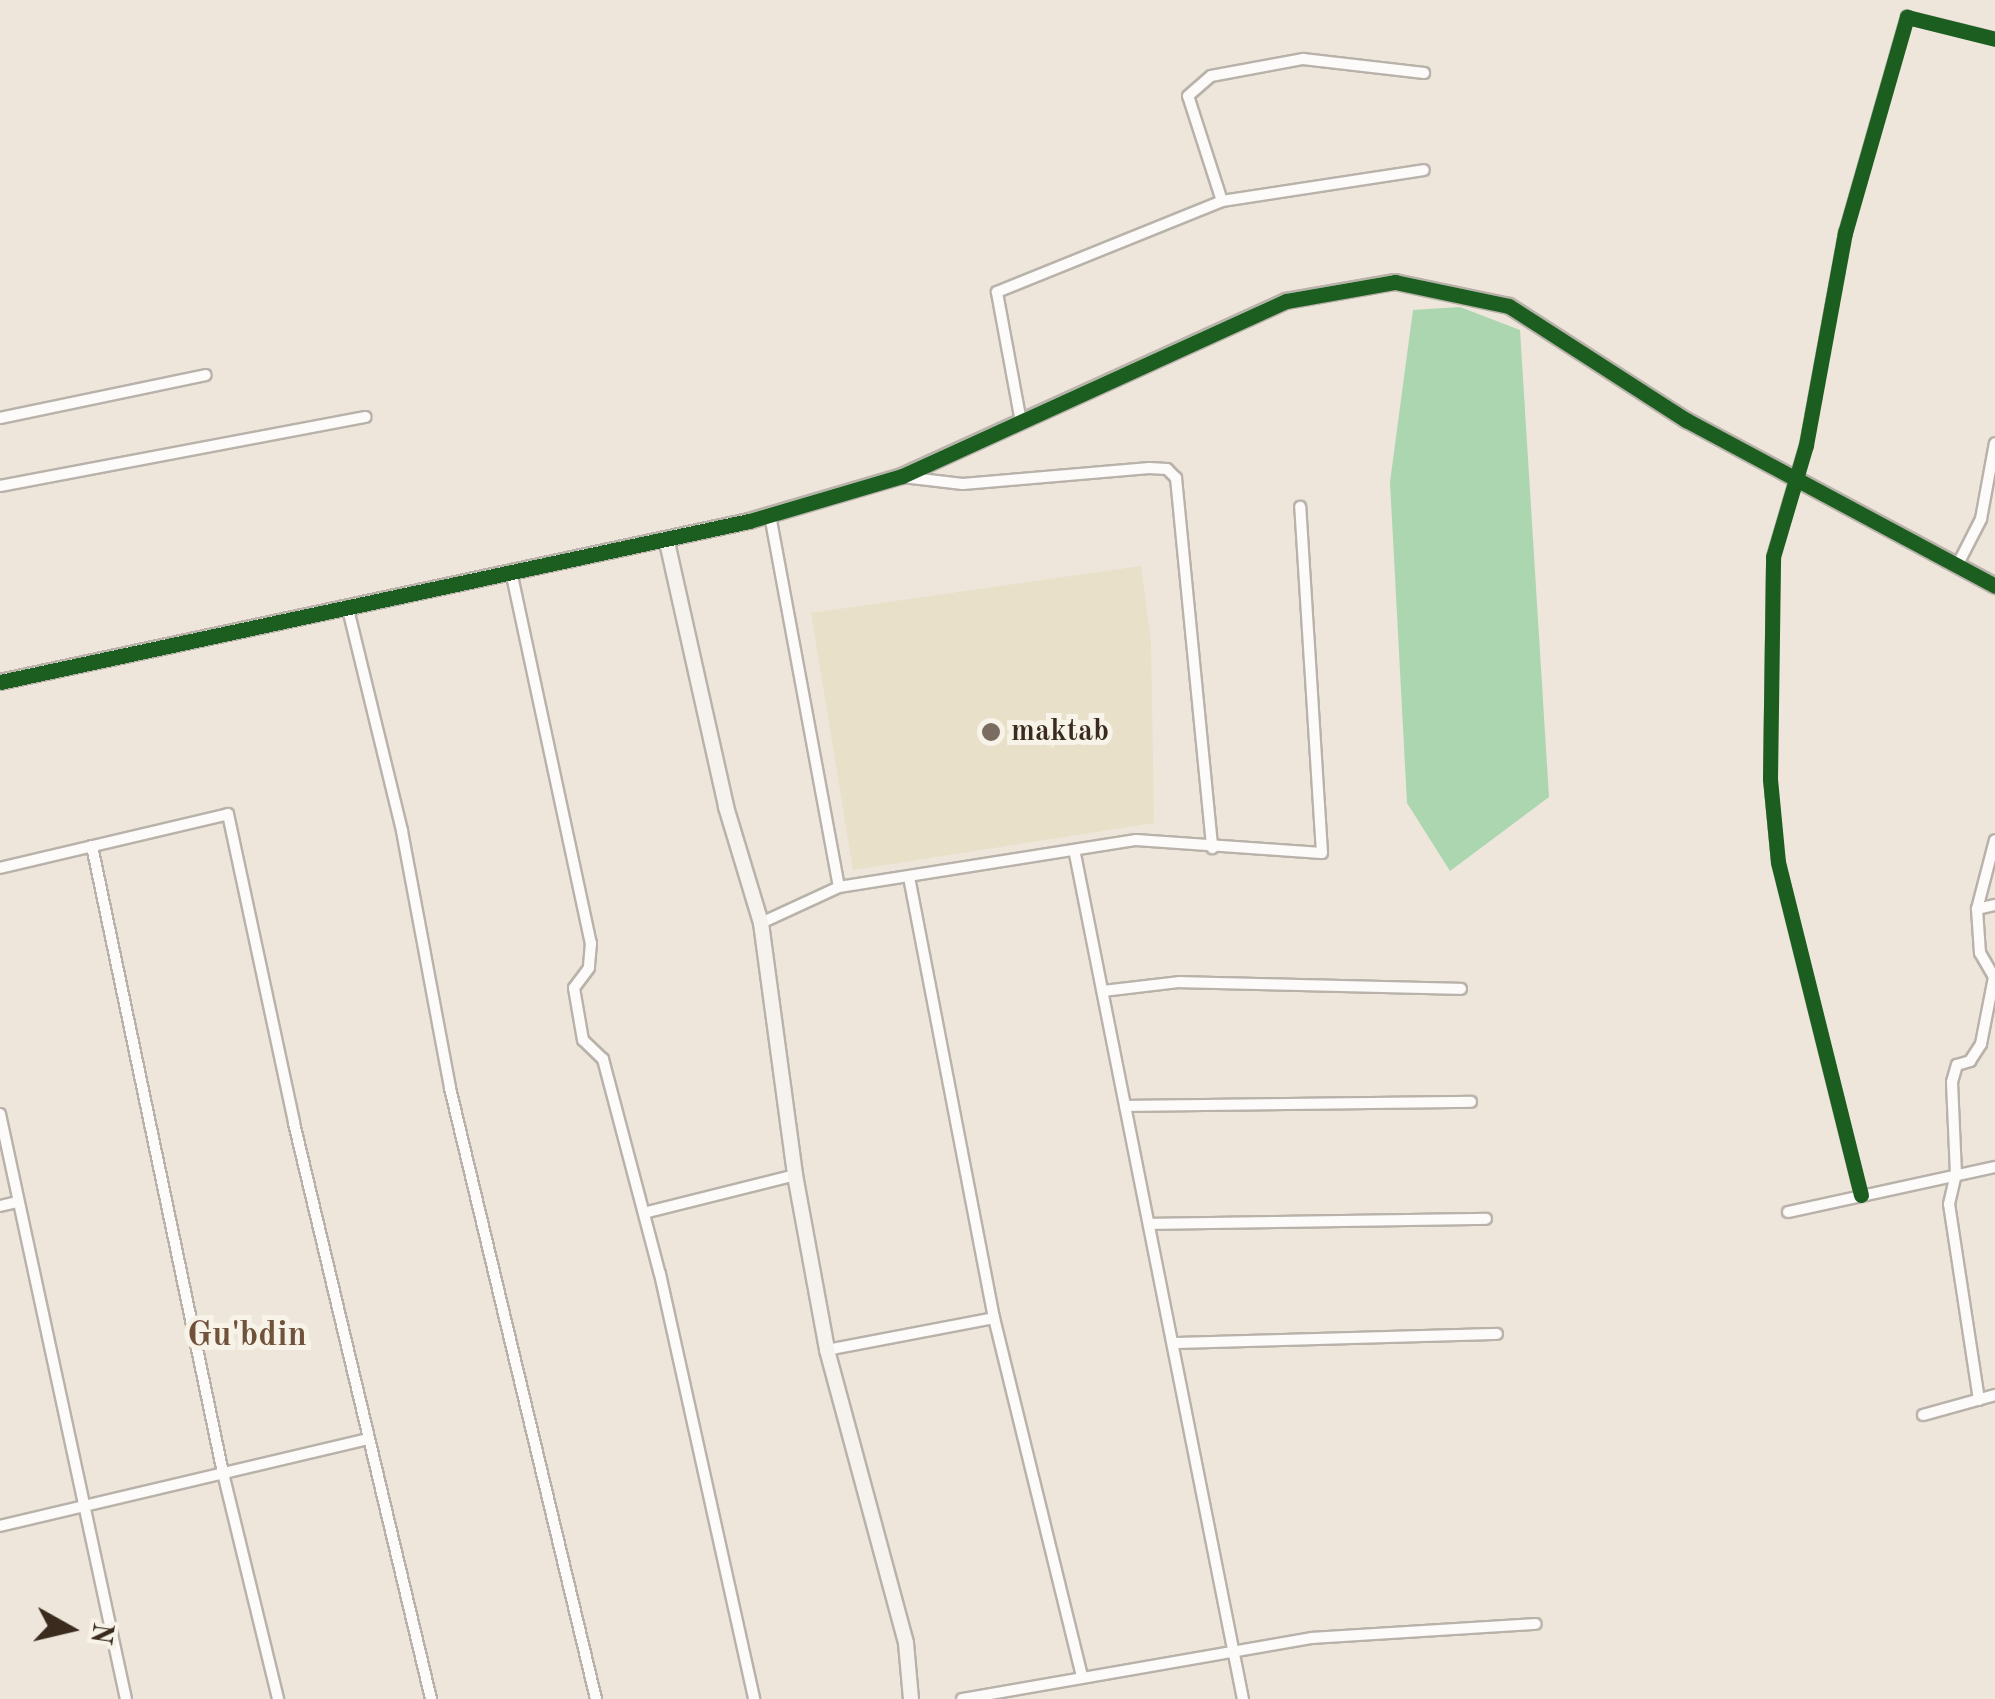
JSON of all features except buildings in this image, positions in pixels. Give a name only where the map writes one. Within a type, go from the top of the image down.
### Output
[{"type":"street","points":[[1861,1196],[1778,862],[1768,644],[1773,557],[1794,480],[1846,234],[1907,16],[1995,39]]},
{"type":"street","points":[[1222,202],[1188,96],[1211,76],[1302,59],[1424,73]]},
{"type":"street","points":[[1021,422],[997,292],[1222,202],[1424,170]]},
{"type":"street","points":[[0,682],[511,571],[667,542],[770,515],[902,476],[1286,302],[1395,282],[1509,306],[1794,480],[1995,586]]},
{"type":"street","points":[[0,418],[206,375]]},
{"type":"street","points":[[0,486],[366,417]]},
{"type":"street","points":[[1958,564],[1981,519],[1995,443]]},
{"type":"street","points":[[902,476],[963,484],[1148,468],[1167,469],[1176,478],[1212,848]]},
{"type":"street","points":[[760,923],[839,887],[1076,854],[1136,840],[1322,853],[1300,507]]},
{"type":"street","points":[[770,515],[839,887]]},
{"type":"street","points":[[667,542],[726,807],[760,923],[794,1175],[827,1350],[906,1642],[911,1699]]},
{"type":"street","points":[[511,571],[591,942],[589,968],[574,988],[584,1040],[603,1059],[644,1213],[754,1699]]},
{"type":"street","points":[[348,609],[402,832],[450,1088],[596,1699]]},
{"type":"street","points":[[0,868],[228,814],[366,1440],[431,1699]]},
{"type":"street","points":[[1978,1400],[1949,1204],[1956,1174],[1952,1082],[1956,1065],[1970,1061],[1981,1044],[1994,977],[1980,953],[1977,909],[1995,840]]},
{"type":"street","points":[[92,846],[223,1473],[278,1699]]},
{"type":"street","points":[[1076,854],[1243,1699]]},
{"type":"street","points":[[910,878],[994,1318],[1082,1675]]},
{"type":"street","points":[[1977,909],[1995,905]]},
{"type":"street","points":[[1103,991],[1180,982],[1461,988]]},
{"type":"street","points":[[1126,1106],[1471,1102]]},
{"type":"street","points":[[0,1114],[80,1508],[126,1699]]},
{"type":"street","points":[[1788,1212],[1995,1168]]},
{"type":"street","points":[[644,1213],[794,1175]]},
{"type":"street","points":[[0,1206],[18,1202]]},
{"type":"street","points":[[1149,1224],[1486,1219]]},
{"type":"street","points":[[827,1350],[994,1318]]},
{"type":"street","points":[[1173,1343],[1497,1334]]},
{"type":"street","points":[[1924,1415],[1995,1395]]},
{"type":"street","points":[[0,1526],[366,1440]]},
{"type":"street","points":[[962,1699],[1082,1675],[1312,1638],[1536,1624]]},
{"type":"shaded area","name":"maktab","points":[[1141,566],[1151,642],[1154,823],[853,870],[811,613]]},
{"type":"green space","points":[[1460,307],[1520,330],[1549,797],[1450,871],[1407,803],[1390,482],[1413,310]]},
{"type":"cycle path","points":[[1861,1195],[1778,862],[1770,779],[1773,557],[1806,445],[1845,233],[1907,17],[1995,39]]},
{"type":"cycle path","points":[[0,682],[749,521],[902,476],[1286,301],[1395,282],[1509,306],[1686,420],[1995,586]]},
{"type":"place","name":"maktab","points":[[991,732]]},
{"type":"district","name":"Gu'bdin","points":[[247,1336]]}]
